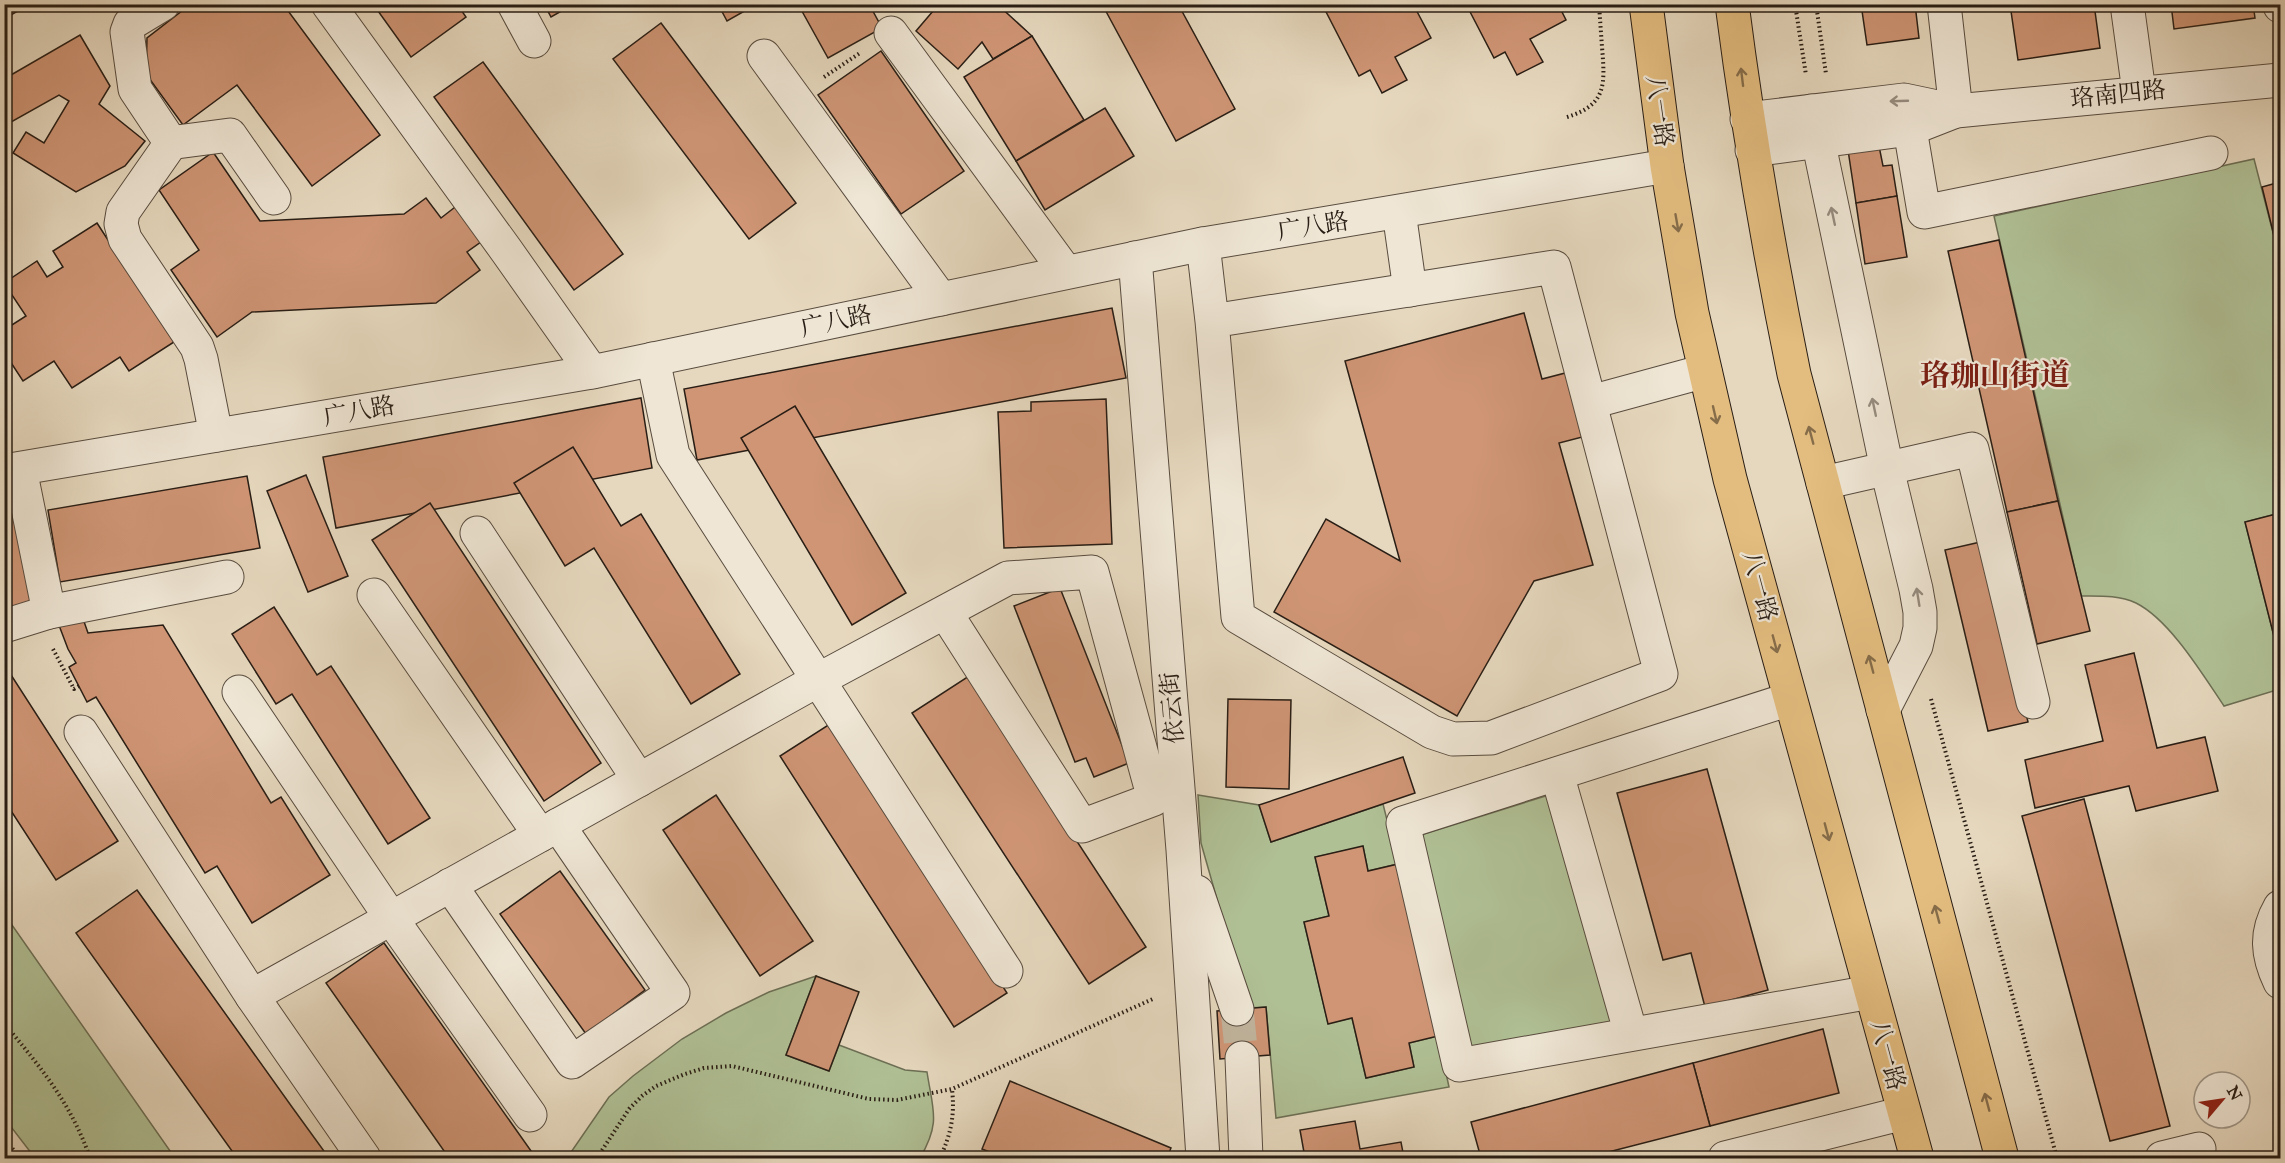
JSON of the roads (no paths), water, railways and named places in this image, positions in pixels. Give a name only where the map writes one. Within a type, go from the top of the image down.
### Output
[{"type":"main road","name":"八一路","points":[[1646,4],[1667,166],[1692,313],[1730,479],[1917,1158]]},
{"type":"main road","points":[[1732,4],[1750,135],[1772,265],[1794,374],[2002,1158]]},
{"type":"street","points":[[163,4],[130,24],[127,32],[135,89],[169,142],[169,146],[123,212],[123,232],[125,239],[197,347],[216,435]]},
{"type":"street","points":[[328,4],[592,372]]},
{"type":"street","points":[[514,4],[534,41]]},
{"type":"street","points":[[1944,4],[1956,111]]},
{"type":"street","points":[[2127,4],[2139,92]]},
{"type":"street","points":[[891,33],[1066,273]]},
{"type":"street","points":[[764,56],[941,299]]},
{"type":"street","name":"珞南四路","points":[[1750,135],[1815,127],[1910,129],[1956,111],[2280,80]]},
{"type":"street","name":"珞南四路","points":[[1815,127],[1904,100],[1956,111]]},
{"type":"street","points":[[1815,127],[1887,469],[1916,589],[1920,628],[1916,646],[1883,710]]},
{"type":"street","points":[[1910,129],[1924,212],[2211,153]]},
{"type":"street","points":[[169,142],[230,135],[274,198]]},
{"type":"street","name":"广八路","points":[[12,470],[592,372],[1203,244],[1667,166]]},
{"type":"street","points":[[1399,212],[1410,290]]},
{"type":"street","points":[[1203,244],[1238,617],[1432,732],[1453,739],[1491,738],[1661,674],[1554,267],[1212,321]]},
{"type":"street","name":"依云街","points":[[1136,258],[1183,850],[1203,1158]]},
{"type":"street","points":[[653,359],[673,455],[1006,971]]},
{"type":"street","points":[[1591,402],[1705,371]]},
{"type":"street","points":[[1823,483],[1972,449],[2033,702]]},
{"type":"street","points":[[12,470],[49,612]]},
{"type":"street","points":[[477,533],[639,780]]},
{"type":"street","points":[[252,996],[819,680],[945,612],[1008,578],[1092,572],[1154,799],[1082,826],[945,612]]},
{"type":"street","points":[[4,626],[49,612],[227,578]]},
{"type":"street","points":[[374,595],[673,993],[572,1062],[450,885]]},
{"type":"street","points":[[239,692],[391,918],[530,1115]]},
{"type":"street","points":[[1790,699],[1403,823],[1459,1065],[1871,992]]},
{"type":"street","points":[[81,732],[252,996],[364,1158]]},
{"type":"street","points":[[1557,774],[1631,1034]]},
{"type":"street","points":[[1183,850],[1237,1009]]},
{"type":"street","points":[[2280,907],[2269,939],[2269,955],[2280,982]]},
{"type":"street","points":[[1242,1058],[1246,1158]]},
{"type":"street","points":[[1725,1158],[1904,1113]]},
{"type":"street","points":[[2162,1158],[2199,1149]]},
{"type":"tunnel","points":[[1237,1009],[1242,1058]]},
{"type":"district","name":"珞珈山街道","points":[[1995,375]]}]
